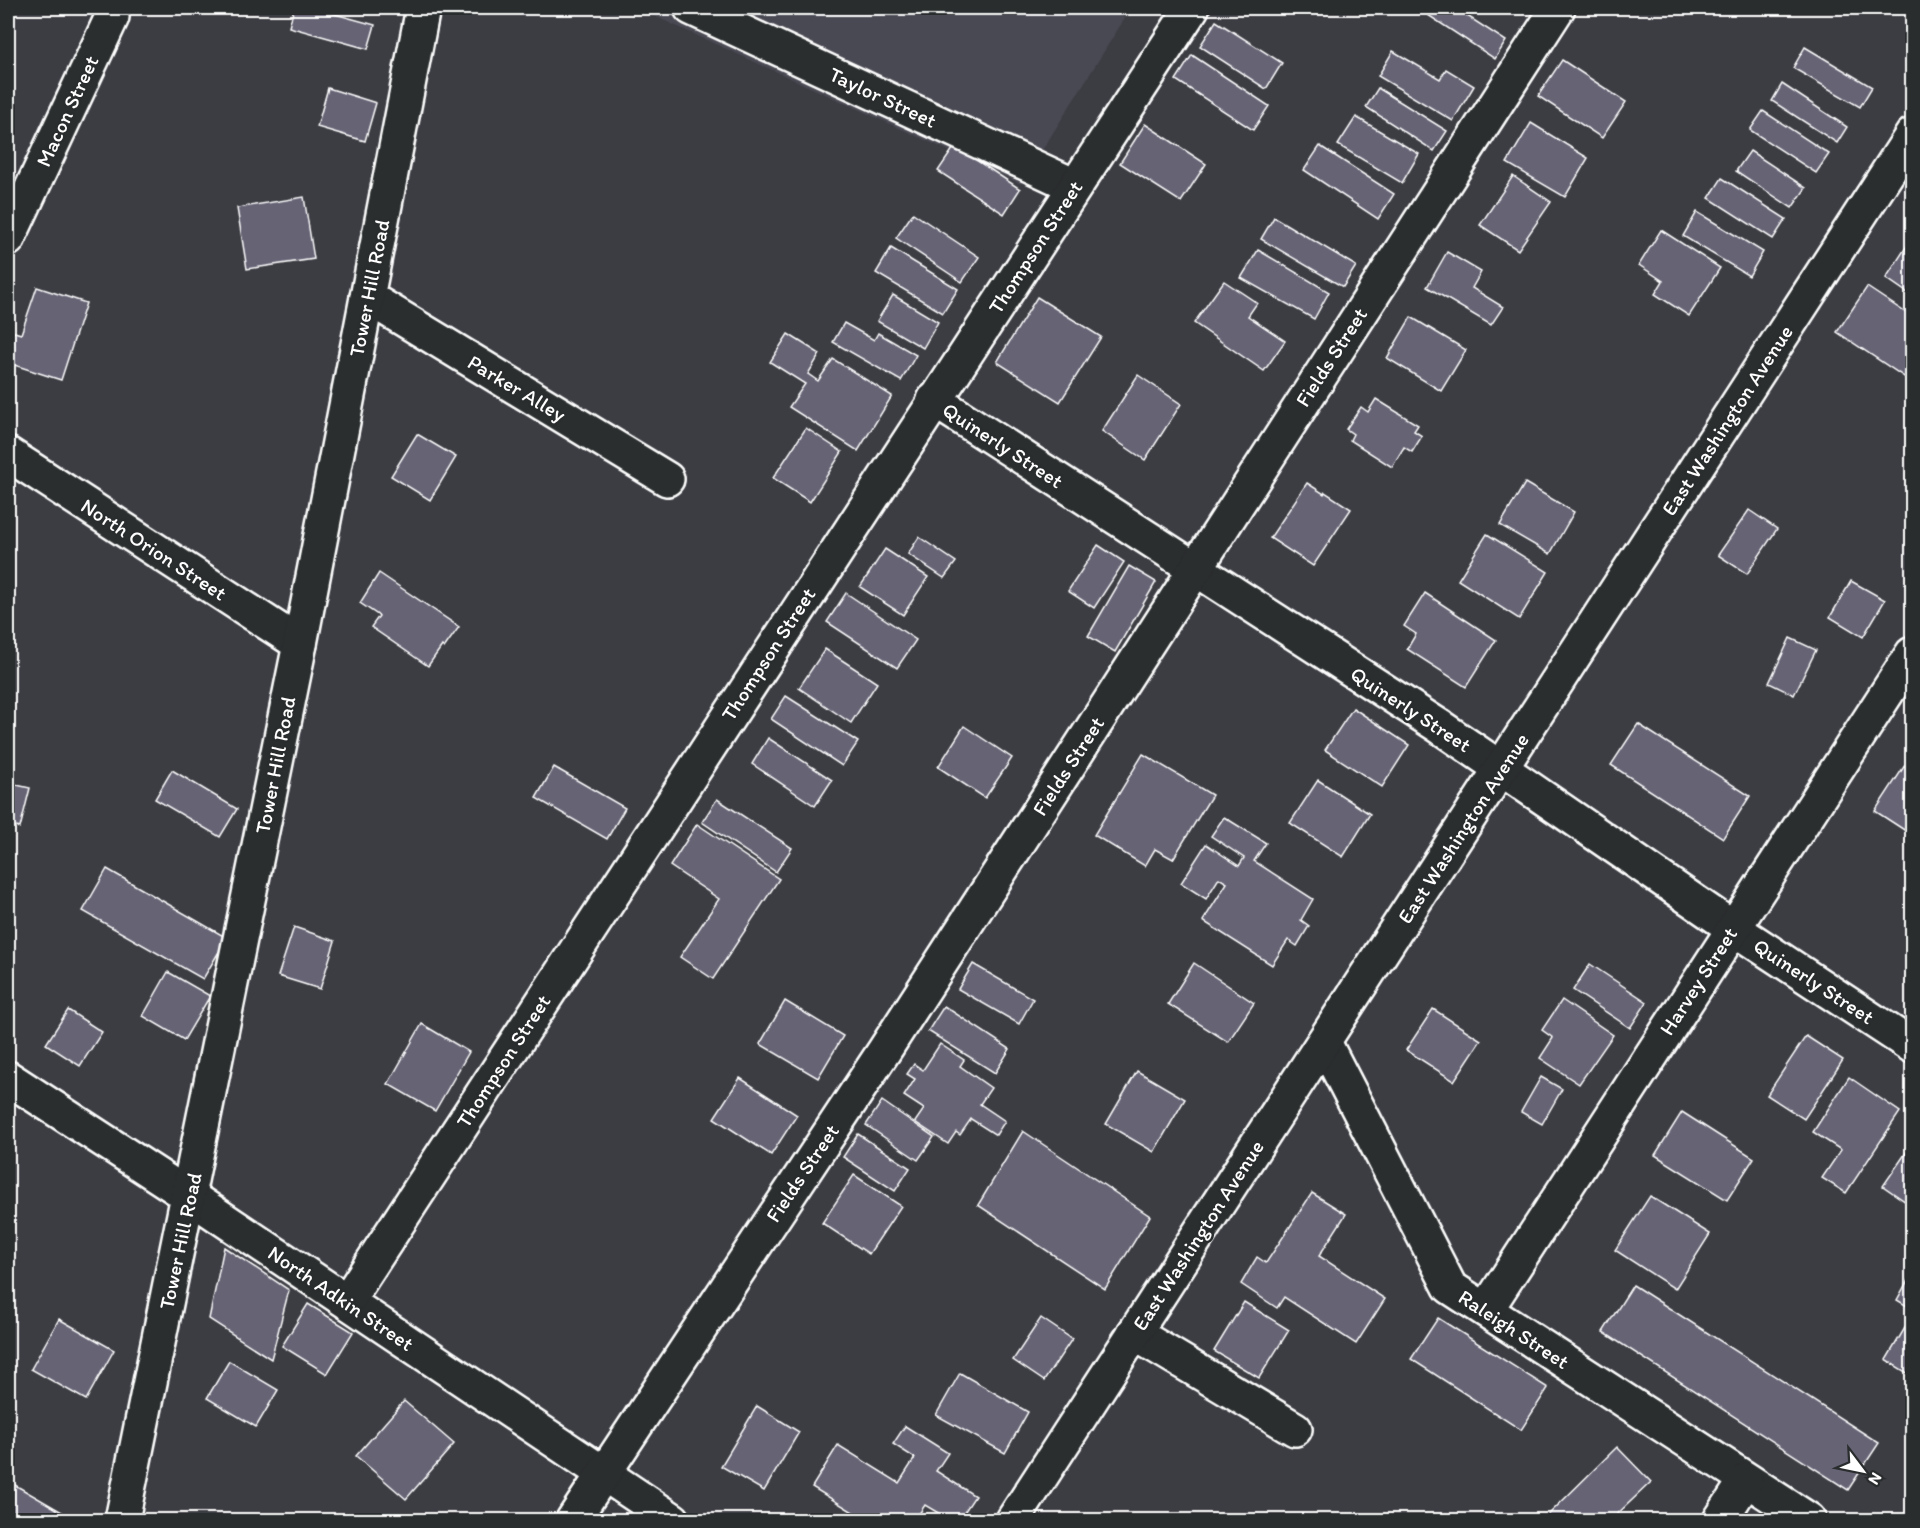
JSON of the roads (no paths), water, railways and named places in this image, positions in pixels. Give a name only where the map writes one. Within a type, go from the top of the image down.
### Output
[{"type":"street","name":"Tower Hill Road","points":[[122,1521],[300,644],[423,8]]},
{"type":"street","name":"Taylor Street","points":[[691,8],[1075,186]]},
{"type":"street","name":"Thompson Street","points":[[346,1301],[1192,8]]},
{"type":"street","name":"Fields Street","points":[[573,1521],[890,1041],[1558,8]]},
{"type":"street","name":"Macon Street","points":[[8,239],[112,16]]},
{"type":"street","name":"East Washington Avenue","points":[[1013,1521],[1912,135]]},
{"type":"street","name":"Parker Alley","points":[[367,297],[667,479]]},
{"type":"street","name":"Quinerly Street","points":[[934,400],[1438,726],[1733,928],[1912,1046]]},
{"type":"street","name":"North Orion Street","points":[[8,454],[300,644]]},
{"type":"street","name":"Harvey Street","points":[[1486,1310],[1912,654]]},
{"type":"street","name":"Raleigh Street","points":[[1324,1042],[1450,1287],[1809,1521]]},
{"type":"street","name":"North Adkin Street","points":[[8,1078],[189,1196],[673,1521]]},
{"type":"street","points":[[1134,1333],[1295,1429]]},
{"type":"street","points":[[1720,1521],[1746,1480]]}]
